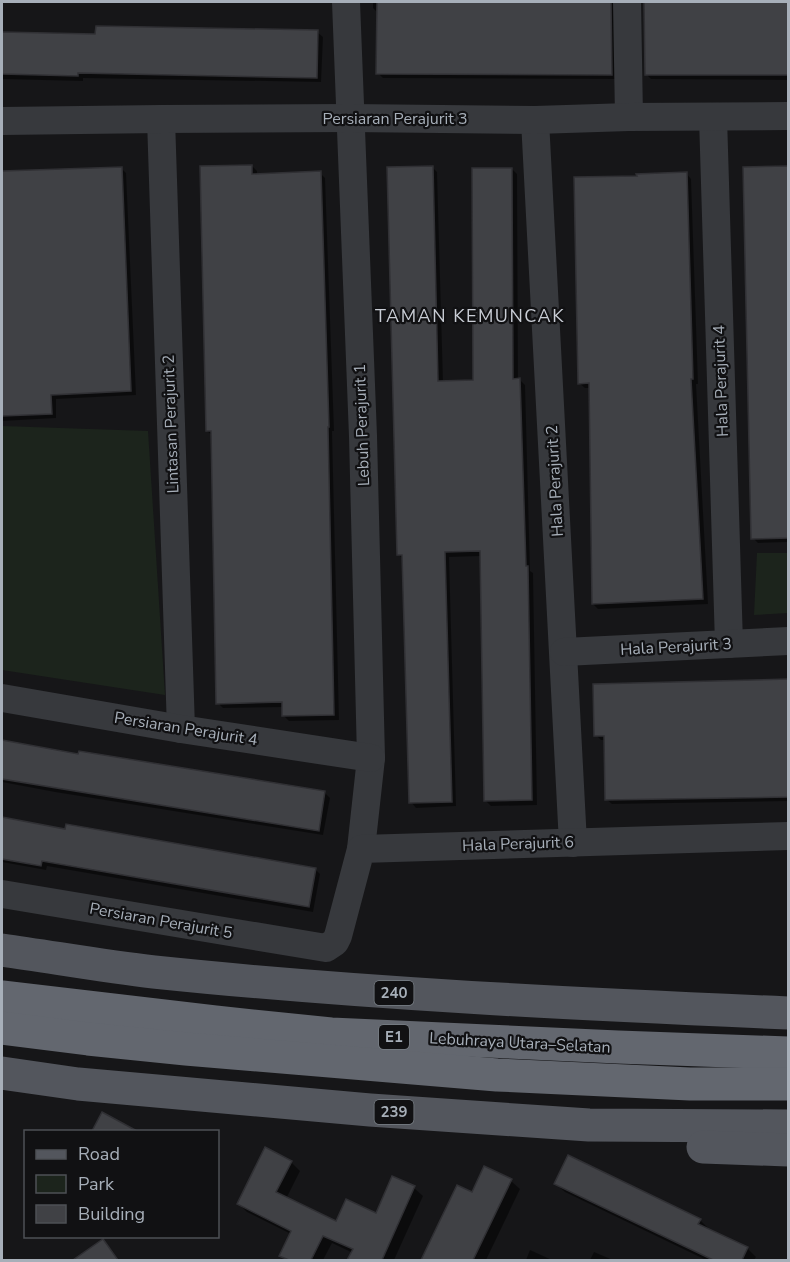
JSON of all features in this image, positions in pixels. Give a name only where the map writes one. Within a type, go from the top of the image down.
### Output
[{"type":"highway","name":"Lebuhraya Utara–Selatan","points":[[2,997],[331,1034],[789,1053]]},
{"type":"highway","name":"Lebuhraya Utara–Selatan","points":[[2,1028],[186,1049],[497,1075],[690,1084],[789,1084]]},
{"type":"main road","name":"240","points":[[2,950],[152,972],[343,990],[578,1004],[789,1013]]},
{"type":"main road","name":"239","points":[[2,1073],[78,1084],[370,1110],[589,1125],[789,1126]]},
{"type":"main road","points":[[589,1125],[645,1145],[789,1150]]},
{"type":"street","name":"Lebuh Perajurit 1","points":[[346,2],[363,436],[371,758],[361,849]]},
{"type":"street","points":[[627,2],[629,117]]},
{"type":"street","name":"Persiaran Perajurit 3","points":[[2,121],[350,118],[535,120],[789,116]]},
{"type":"street","name":"Hala Perajurit 4","points":[[713,117],[729,644]]},
{"type":"street","name":"Lintasan Perajurit 2","points":[[161,119],[181,729]]},
{"type":"street","name":"Hala Perajurit 2","points":[[535,120],[573,843]]},
{"type":"street","name":"Hala Perajurit 3","points":[[564,652],[789,641]]},
{"type":"street","name":"Persiaran Perajurit 4","points":[[2,698],[181,729],[371,758]]},
{"type":"street","name":"Hala Perajurit 6","points":[[361,849],[789,836]]},
{"type":"street","name":"Persiaran Perajurit 5","points":[[2,894],[326,948],[335,942],[338,936],[361,849]]},
{"type":"green space","points":[[2,426],[148,431],[165,695],[2,670]]},
{"type":"green space","points":[[757,553],[788,553],[788,613],[754,615]]},
{"type":"building","points":[[377,2],[611,2],[612,75],[376,74]]},
{"type":"building","points":[[644,2],[789,2],[789,75],[645,75]]},
{"type":"building","points":[[96,26],[318,30],[317,78],[78,73],[78,76],[2,74],[2,32],[95,34]]},
{"type":"building","points":[[252,165],[252,174],[321,171],[329,427],[334,715],[282,716],[282,702],[216,704],[211,431],[206,431],[200,166]]},
{"type":"building","points":[[433,166],[438,381],[473,380],[472,168],[512,168],[513,379],[520,378],[526,566],[528,566],[532,800],[484,801],[480,551],[445,552],[452,802],[409,803],[402,555],[397,555],[387,167]]},
{"type":"building","points":[[789,166],[789,538],[751,539],[743,167]]},
{"type":"building","points":[[122,167],[131,391],[51,395],[52,414],[2,416],[2,171]]},
{"type":"building","points":[[687,172],[693,379],[691,379],[703,599],[592,604],[589,383],[578,384],[574,177]]},
{"type":"building","points":[[789,679],[789,797],[605,800],[604,736],[594,736],[593,684]]},
{"type":"building","points":[[2,740],[78,754],[79,751],[325,791],[319,831],[2,779]]},
{"type":"building","points":[[2,817],[65,829],[66,824],[316,868],[309,907],[42,861],[41,866],[2,859]]},
{"type":"building","points":[[102,1112],[135,1130],[93,1130]]},
{"type":"building","points":[[265,1147],[292,1161],[276,1192],[336,1221],[346,1199],[376,1213],[392,1176],[415,1186],[382,1260],[347,1260],[353,1249],[323,1236],[311,1260],[289,1260],[279,1256],[291,1231],[237,1204]]},
{"type":"building","points":[[568,1155],[701,1219],[698,1224],[748,1247],[742,1260],[713,1260],[554,1184]]},
{"type":"building","points":[[484,1166],[512,1179],[473,1260],[421,1260],[457,1185],[472,1192]]},
{"type":"building","points":[[103,1239],[118,1260],[73,1260]]},
{"type":"district","name":"TAMAN KEMUNCAK","points":[[470,316]]}]
